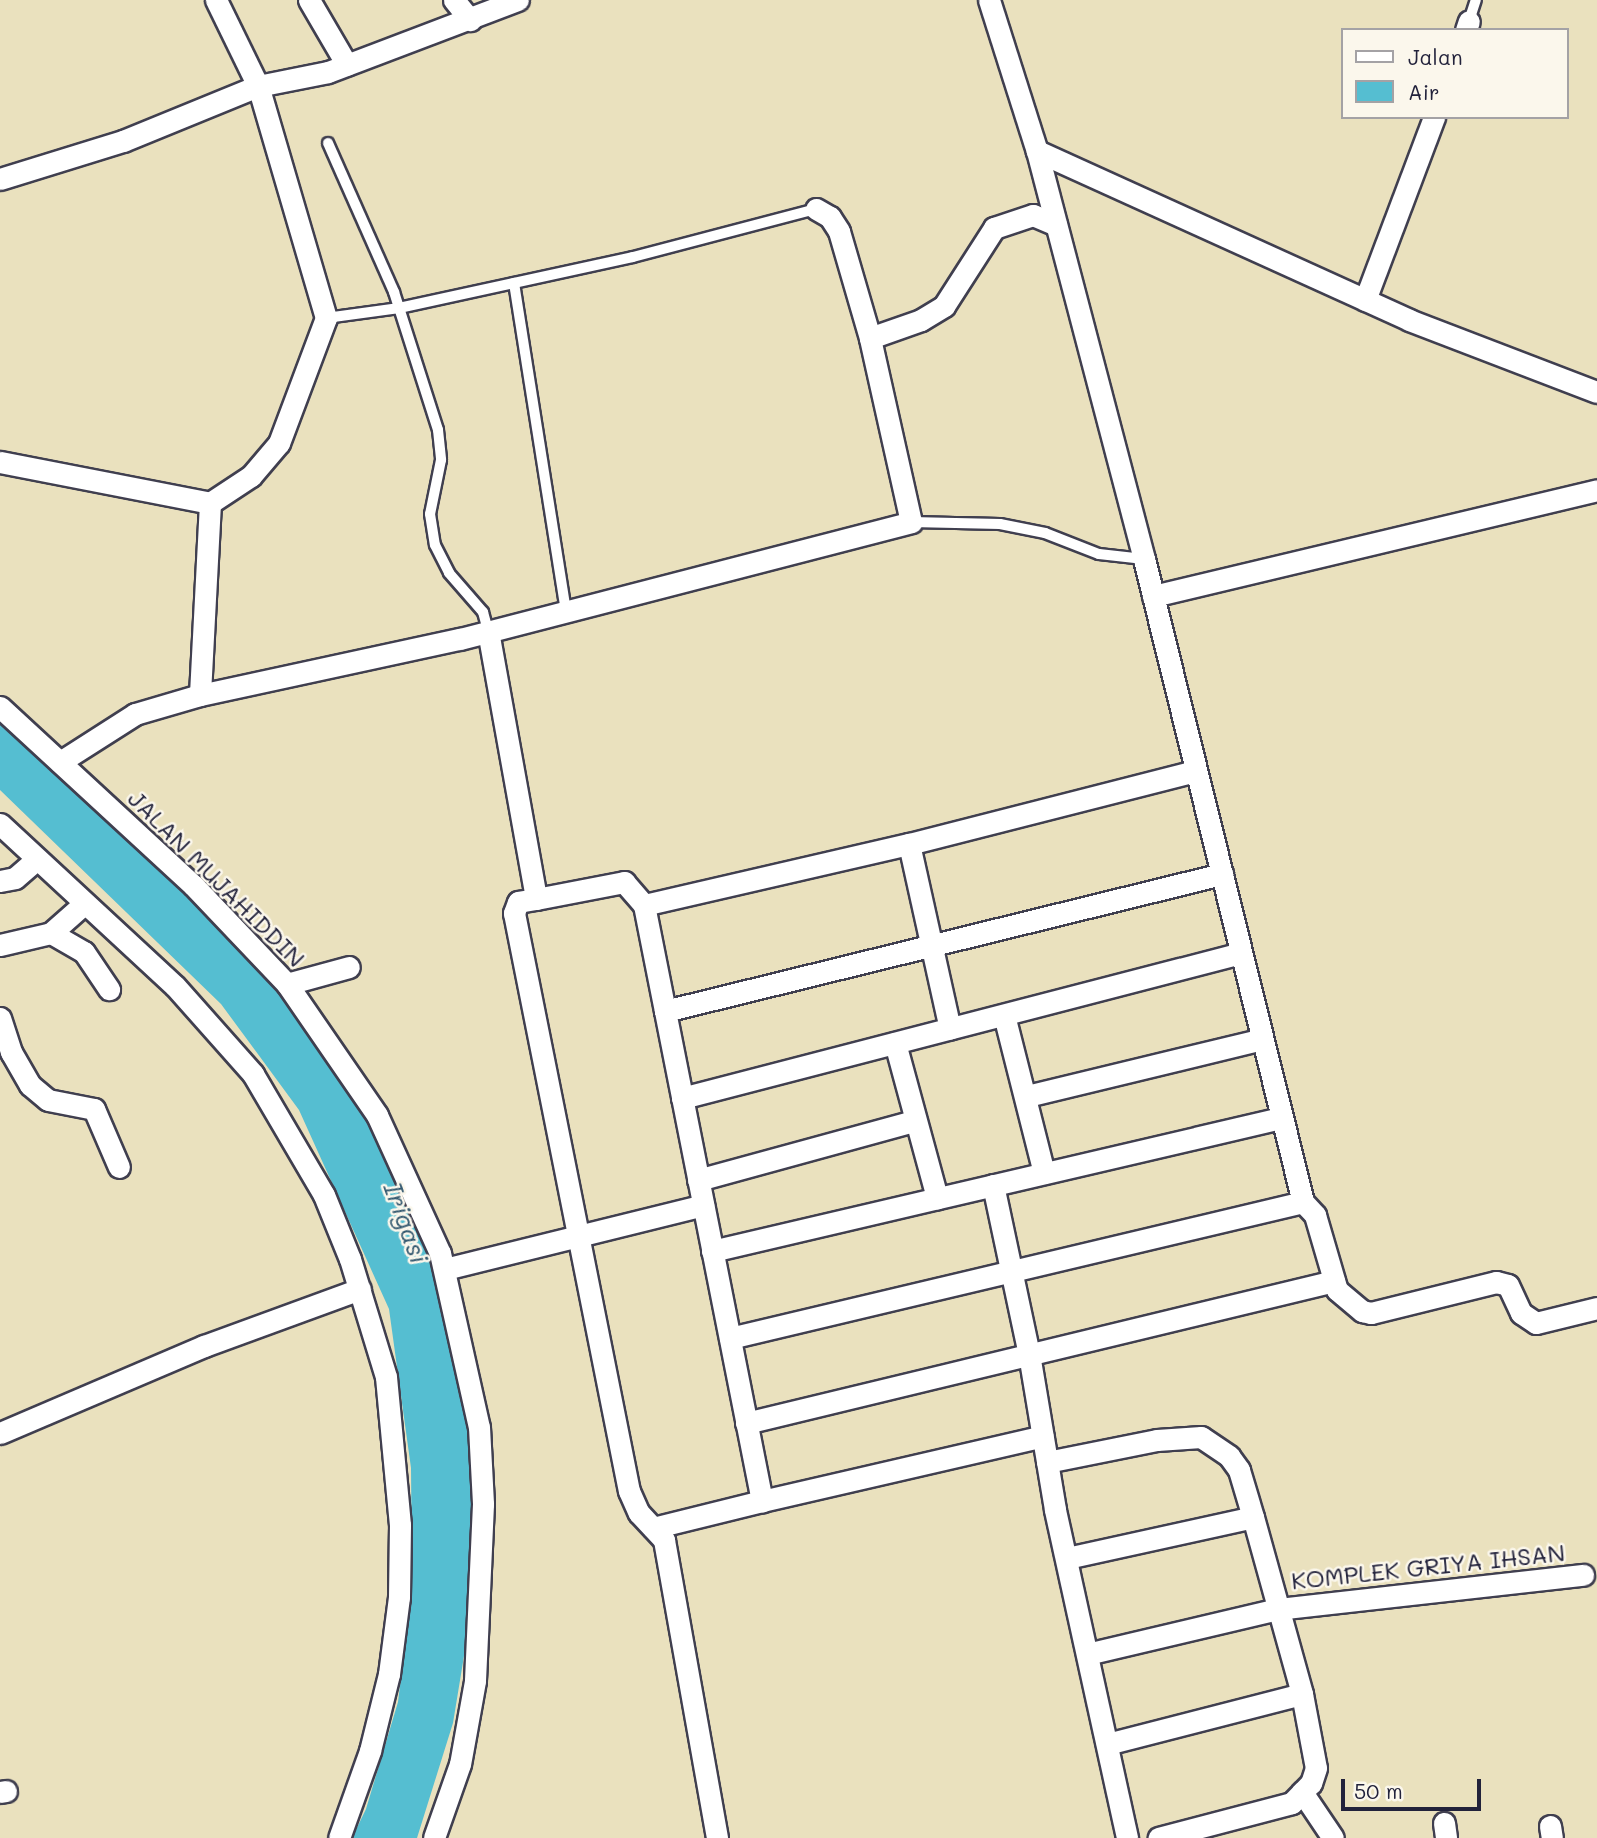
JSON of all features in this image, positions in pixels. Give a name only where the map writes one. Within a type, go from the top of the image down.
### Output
[{"type":"street","points":[[0,462],[210,503],[251,476],[279,443],[326,318],[258,86],[215,0]]},
{"type":"street","points":[[309,0],[347,65]]},
{"type":"street","points":[[454,0],[470,20]]},
{"type":"street","points":[[0,179],[123,141],[258,86],[347,65],[518,0]]},
{"type":"street","points":[[989,0],[1037,151],[1144,559],[1303,1202],[1315,1215],[1334,1281],[1344,1300],[1371,1313],[1496,1282],[1508,1285],[1521,1313],[1536,1323],[1597,1308]]},
{"type":"street","points":[[1365,300],[1433,119]]},
{"type":"street","points":[[1037,151],[1365,300],[1597,392]]},
{"type":"street","points":[[60,762],[135,715],[200,695],[488,631],[911,522],[870,338],[839,231],[830,217],[816,209]]},
{"type":"street","points":[[870,338],[921,320],[944,306],[994,228],[1033,215],[1056,225]]},
{"type":"street","points":[[1153,596],[1597,490]]},
{"type":"street","points":[[200,695],[210,503]]},
{"type":"street","points":[[488,631],[536,899]]},
{"type":"street","name":"JALAN MUJAHIDDIN","points":[[0,707],[193,886],[288,984],[377,1115],[445,1269],[479,1427],[483,1504],[475,1681],[460,1764],[434,1838]]},
{"type":"street","points":[[644,905],[909,844],[1196,771]]},
{"type":"street","points":[[0,824],[175,986],[253,1074],[324,1195],[360,1289],[386,1377],[400,1525],[399,1597],[389,1674],[373,1739],[340,1838]]},
{"type":"street","points":[[909,844],[950,1029]]},
{"type":"street","points":[[0,881],[15,878],[37,859]]},
{"type":"street","points":[[665,1011],[1222,874]]},
{"type":"street","points":[[717,1838],[664,1540],[628,1491],[514,913],[518,902],[624,882],[644,905],[762,1501]]},
{"type":"street","points":[[0,945],[51,933],[85,903]]},
{"type":"street","points":[[51,933],[84,952],[109,989]]},
{"type":"street","points":[[682,1098],[1241,953]]},
{"type":"street","points":[[288,984],[349,967]]},
{"type":"street","points":[[1004,1015],[1027,1096],[1044,1173]]},
{"type":"street","points":[[0,1018],[11,1052],[30,1085],[48,1100],[94,1109],[119,1167]]},
{"type":"street","points":[[1027,1096],[1262,1039]]},
{"type":"street","points":[[895,1043],[937,1198]]},
{"type":"street","points":[[712,1251],[1282,1118]]},
{"type":"street","points":[[698,1180],[914,1121]]},
{"type":"street","points":[[993,1185],[1029,1354],[1047,1462],[1127,1838]]},
{"type":"street","points":[[730,1338],[1303,1202]]},
{"type":"street","points":[[445,1269],[703,1205]]},
{"type":"street","points":[[747,1423],[1334,1281]]},
{"type":"street","points":[[0,1433],[204,1346],[360,1289]]},
{"type":"street","points":[[1047,1462],[1189,1435],[1213,1444],[1239,1469],[1302,1694],[1316,1768],[1292,1803],[1221,1831],[1159,1838]]},
{"type":"street","points":[[653,1528],[1043,1436]]},
{"type":"street","points":[[1067,1558],[1253,1517]]},
{"type":"street","name":"KOMPLEK GRIYA IHSAN","points":[[1087,1654],[1278,1609],[1583,1575]]},
{"type":"street","points":[[1107,1744],[1302,1694]]},
{"type":"street","points":[[1302,1792],[1333,1838]]},
{"type":"lane","points":[[1468,26],[1476,0]]},
{"type":"lane","points":[[328,143],[399,309],[438,430],[441,460],[430,514],[435,545],[449,573],[483,612],[488,631]]},
{"type":"lane","points":[[326,318],[399,309],[816,209]]},
{"type":"lane","points":[[514,283],[566,611]]},
{"type":"lane","points":[[911,522],[1000,524],[1045,533],[1099,554],[1144,559]]},
{"type":"water","name":"Irigasi","points":[[0,713],[279,979],[343,1066],[416,1210],[450,1316],[472,1444],[474,1595],[453,1723],[417,1838],[352,1838],[366,1809],[398,1702],[412,1587],[411,1468],[389,1309],[299,1110],[221,1004],[0,790]]}]
